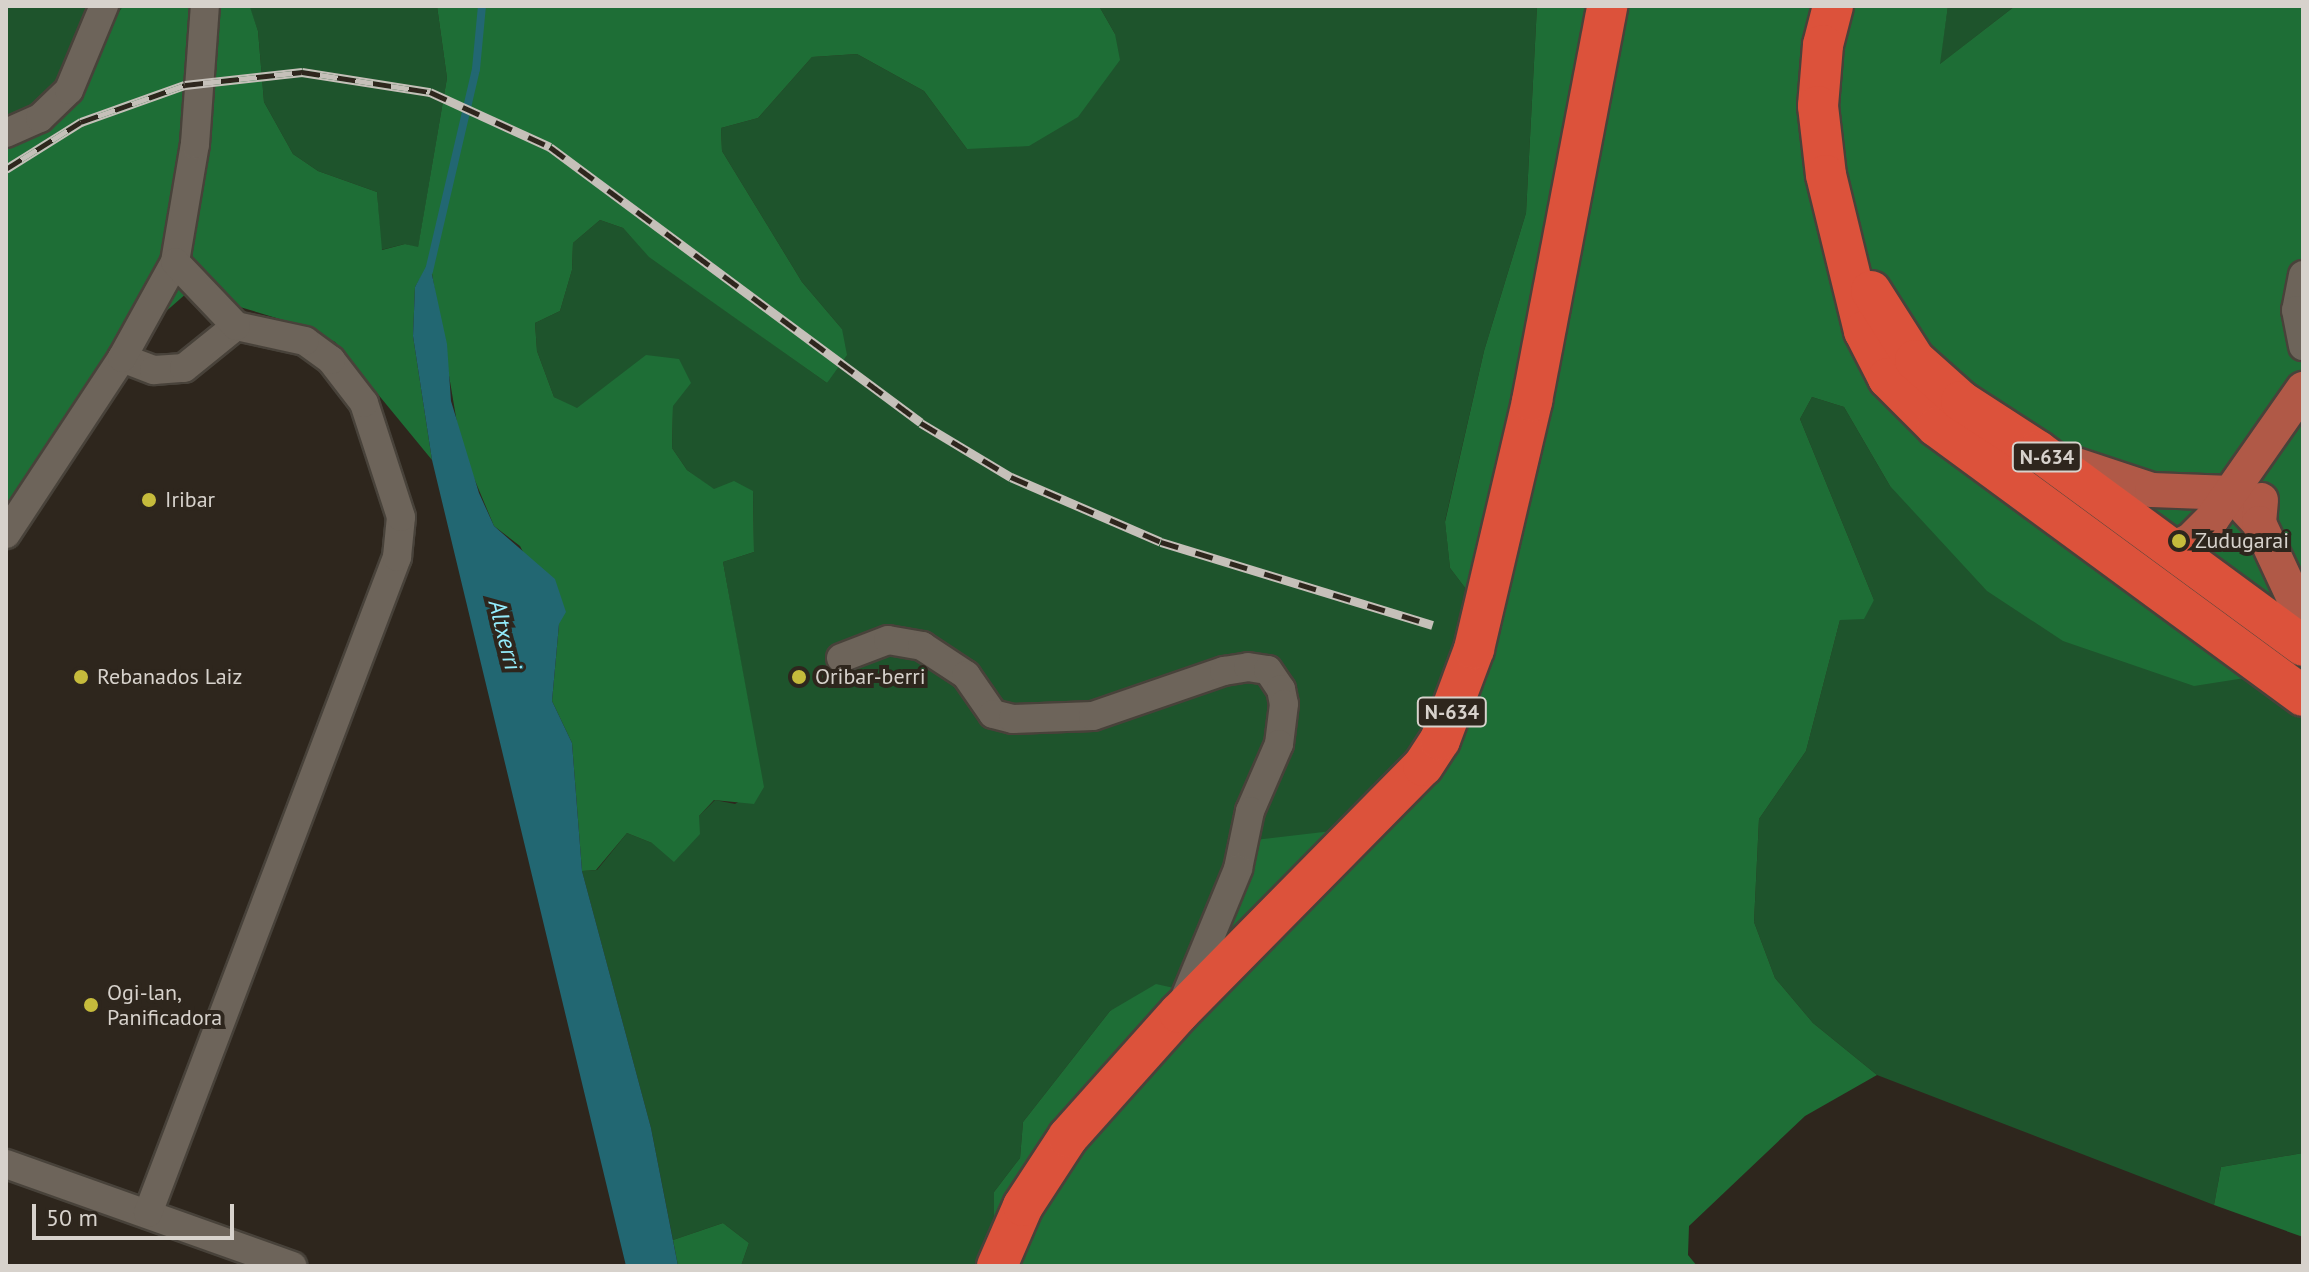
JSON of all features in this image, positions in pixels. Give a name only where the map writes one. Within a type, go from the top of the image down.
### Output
[{"type":"highway","name":"N-634","points":[[997,1266],[1023,1206],[1068,1137],[1179,1013],[1423,766],[1453,709],[1474,649],[1532,401],[1607,6]]},
{"type":"highway","name":"N-634","points":[[1833,6],[1823,45],[1818,106],[1839,226],[1864,331],[1888,378],[1937,427],[2009,482],[2303,694]]},
{"type":"highway","name":"N-634","points":[[1839,226],[1888,323],[1915,360],[1961,401],[2038,451],[2303,646]]},
{"type":"highway","points":[[2009,482],[2128,552],[2151,556],[2172,549],[2191,595],[2303,694]]},
{"type":"main road","points":[[2172,549],[2175,528],[2219,492],[2303,389]]},
{"type":"main road","points":[[2259,523],[2277,423]]},
{"type":"main road","points":[[2038,451],[2152,490],[2219,492],[2259,523],[2303,618]]},
{"type":"street","points":[[6,133],[40,118],[69,90],[104,6]]},
{"type":"street","points":[[6,534],[122,358],[175,262],[195,144],[205,6]]},
{"type":"street","points":[[148,1213],[397,557],[401,517],[364,403],[331,360],[305,341],[236,326],[175,262]]},
{"type":"street","points":[[2303,275],[2296,310],[2303,346]]},
{"type":"street","points":[[122,358],[154,370],[184,368],[236,326]]},
{"type":"street","points":[[841,658],[888,640],[922,646],[966,675],[993,714],[1013,719],[1093,716],[1224,671],[1268,670],[1284,704],[1279,744],[1250,811],[1238,869],[1179,1013]]},
{"type":"street","points":[[6,1164],[292,1266]]},
{"type":"green space","points":[[6,6],[123,6],[101,38],[73,104],[6,148]]},
{"type":"green space","points":[[123,6],[250,7],[258,31],[264,102],[293,154],[318,171],[377,192],[382,250],[405,244],[418,247],[447,78],[437,6],[1099,6],[1115,34],[1120,60],[1078,117],[1029,146],[967,149],[924,91],[857,54],[812,57],[758,118],[721,128],[722,151],[802,282],[842,329],[847,355],[827,383],[649,257],[623,228],[600,220],[573,243],[572,270],[560,311],[535,323],[537,351],[554,397],[577,408],[646,355],[679,359],[691,383],[673,406],[672,448],[687,470],[714,489],[734,481],[753,491],[754,552],[723,562],[764,787],[754,804],[714,800],[699,816],[700,834],[674,862],[652,843],[627,833],[596,870],[582,871],[572,743],[552,701],[559,624],[520,546],[494,526],[461,447],[430,262],[415,287],[413,336],[432,460],[335,342],[296,324],[240,307],[213,288],[188,292],[163,314],[6,552],[6,148],[73,104],[101,38]]},
{"type":"green space","points":[[249,6],[437,6],[447,78],[418,248],[405,244],[381,250],[377,192],[318,171],[293,154],[264,102],[258,31]]},
{"type":"green space","points":[[1099,6],[1537,6],[1526,213],[1484,351],[1445,521],[1450,568],[1469,593],[1457,665],[1399,778],[1214,920],[1173,988],[1110,1011],[1023,1122],[1020,1158],[994,1192],[994,1232],[978,1266],[741,1266],[749,1243],[723,1223],[673,1240],[651,1128],[582,871],[597,870],[627,833],[652,843],[699,816],[715,800],[735,804],[763,787],[723,562],[754,552],[753,491],[714,490],[687,470],[672,448],[673,406],[577,409],[554,397],[537,351],[535,323],[560,311],[572,270],[573,243],[600,220],[623,228],[649,256],[827,383],[842,329],[802,282],[722,151],[721,128],[758,118],[812,57],[857,54],[924,91],[967,149],[1115,34]]},
{"type":"green space","points":[[1537,6],[1948,6],[1940,64],[2015,6],[2303,6],[2303,628],[2280,654],[2245,678],[2194,686],[2063,641],[1987,591],[1890,486],[1844,407],[1812,397],[1800,419],[1874,600],[1864,619],[1840,620],[1806,751],[1759,819],[1754,922],[1775,978],[1813,1023],[1877,1075],[1805,1116],[1689,1226],[1688,1255],[1697,1266],[978,1266],[994,1232],[994,1192],[1020,1158],[1023,1122],[1110,1011],[1156,984],[1174,988],[1255,840],[1349,829],[1433,728],[1469,593],[1450,568],[1445,522],[1484,351],[1526,213]]},
{"type":"green space","points":[[1948,6],[2015,6],[1939,65]]},
{"type":"green space","points":[[1812,397],[1844,407],[1890,486],[2303,628],[2303,1153],[2221,1167],[2214,1205],[1877,1075],[1813,1023],[1775,978],[1754,922],[1759,819],[1806,751],[1840,620],[1874,600],[1800,419]]},
{"type":"green space","points":[[2303,1153],[2303,1237],[2214,1205],[2221,1167]]},
{"type":"green space","points":[[723,1223],[749,1243],[741,1266],[678,1266],[673,1240]]},
{"type":"water","points":[[429,261],[447,344],[451,401],[479,493],[494,526],[555,579],[566,612],[559,624],[552,701],[572,743],[582,871],[651,1128],[678,1266],[626,1266],[432,460],[413,336],[415,287]]},
{"type":"waterway","name":"Altxerri","points":[[429,271],[476,69],[482,6]]},
{"type":"railway","points":[[6,169],[81,122],[185,85],[302,72],[430,92],[550,147],[921,423],[1011,477],[1161,542],[1433,625]]},
{"type":"place","name":"Iribar","points":[[149,500]]},
{"type":"place","name":"Zudugarai","points":[[2179,541]]},
{"type":"place","name":"Rebanados Laiz","points":[[81,677]]},
{"type":"place","name":"Oribar-berri","points":[[799,677]]},
{"type":"place","name":"Ogi-lan, Panificadora","points":[[91,1005]]}]
